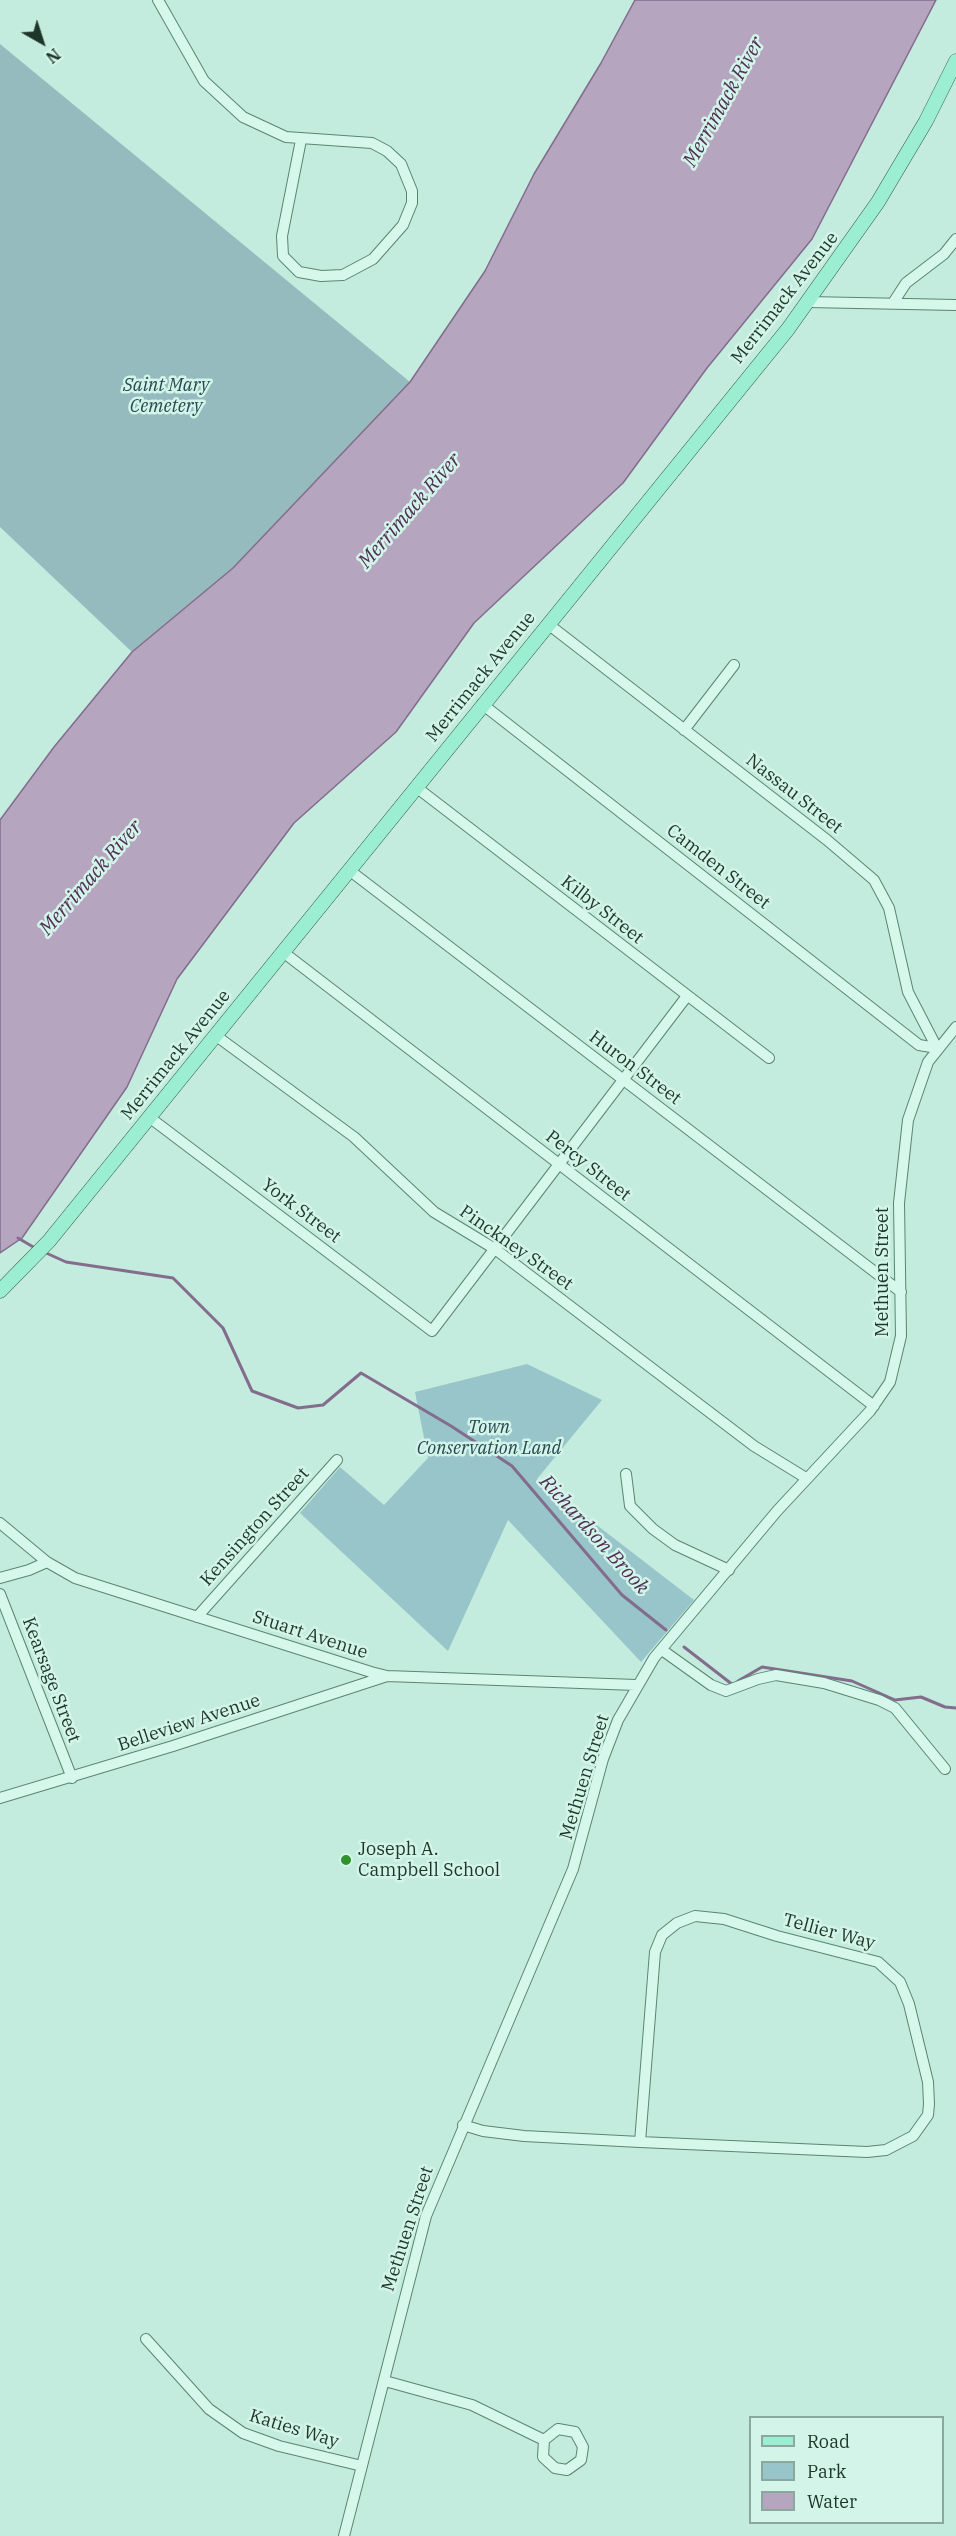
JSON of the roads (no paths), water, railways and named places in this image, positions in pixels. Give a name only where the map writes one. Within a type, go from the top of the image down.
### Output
[{"type":"main road","name":"Merrimack Avenue","points":[[0,1292],[49,1241],[808,302],[856,237],[884,193],[926,121],[956,61]]},
{"type":"street","points":[[158,0],[194,66],[229,107],[274,133],[301,140],[372,143],[394,156],[410,182],[412,203],[403,225],[373,259],[343,274],[321,276],[299,272],[284,256],[282,236],[301,140]]},
{"type":"street","points":[[892,303],[906,283],[944,254],[956,239]]},
{"type":"street","points":[[808,302],[956,305]]},
{"type":"street","name":"Nassau Street","points":[[548,624],[874,880],[889,908],[908,992],[937,1048]]},
{"type":"street","points":[[684,730],[734,665]]},
{"type":"street","name":"Camden Street","points":[[482,704],[919,1045],[937,1048]]},
{"type":"street","name":"Kilby Street","points":[[416,787],[769,1058]]},
{"type":"street","name":"Huron Street","points":[[349,870],[901,1292]]},
{"type":"street","name":"Percy Street","points":[[283,952],[874,1406]]},
{"type":"street","points":[[495,1250],[687,996]]},
{"type":"street","name":"Methuen Street","points":[[344,2536],[385,2381],[403,2298],[426,2216],[573,1869],[603,1759],[618,1720],[636,1685],[662,1650],[806,1478],[874,1406],[890,1382],[899,1352],[901,1292],[899,1203],[905,1137],[916,1093],[928,1062],[956,1027]]},
{"type":"street","name":"Pinckney Street","points":[[215,1035],[380,1158],[434,1212],[495,1250],[754,1446],[806,1478]]},
{"type":"street","name":"York Street","points":[[149,1117],[432,1332],[495,1250]]},
{"type":"street","name":"Kensington Street","points":[[197,1617],[337,1460]]},
{"type":"street","points":[[626,1474],[630,1506],[653,1529],[675,1545],[729,1570]]},
{"type":"street","name":"Stuart Avenue","points":[[0,1523],[47,1562],[75,1578],[387,1676],[636,1685]]},
{"type":"street","points":[[0,1578],[47,1562]]},
{"type":"street","name":"Kearsage Street","points":[[0,1594],[72,1778]]},
{"type":"street","points":[[662,1650],[711,1685],[726,1691],[776,1675],[824,1683],[879,1700],[895,1708],[945,1768]]},
{"type":"street","name":"Belleview Avenue","points":[[0,1798],[72,1778],[387,1676]]},
{"type":"street","name":"Tellier Way","points":[[463,2125],[504,2135],[639,2142],[867,2152],[886,2150],[902,2144],[913,2136],[928,2115],[930,2094],[909,2004],[900,1982],[878,1962],[777,1936],[724,1919],[695,1916],[677,1923],[662,1935],[655,1952],[639,2142]]},
{"type":"street","name":"Katies Way","points":[[146,2339],[209,2409],[243,2433],[279,2446],[362,2466]]},
{"type":"street","points":[[385,2381],[472,2405],[544,2440]]},
{"type":"water","name":"Merrimack River","points":[[635,0],[936,0],[812,239],[707,368],[623,483],[474,623],[396,732],[294,823],[177,979],[127,1087],[22,1238],[0,1253],[0,820],[54,747],[132,652],[233,568],[410,382],[485,271],[534,174],[601,63]]},
{"type":"waterway","name":"Richardson Brook","points":[[18,1238],[35,1248]]},
{"type":"waterway","name":"Richardson Brook","points":[[44,1252],[66,1262],[173,1278],[223,1328],[252,1391],[298,1408],[323,1405],[361,1373],[451,1426],[512,1466],[622,1595],[666,1630]]},
{"type":"waterway","name":"Richardson Brook","points":[[684,1647],[733,1685]]},
{"type":"waterway","name":"Richardson Brook","points":[[738,1681],[762,1667],[852,1681],[895,1700],[921,1697],[945,1707],[956,1708]]},
{"type":"place","name":"Joseph A. Campbell School","points":[[346,1860]]},
{"type":"park label","name":"Saint Mary Cemetery","points":[[166,396]]},
{"type":"park label","name":"Town Conservation Land","points":[[489,1438]]}]
